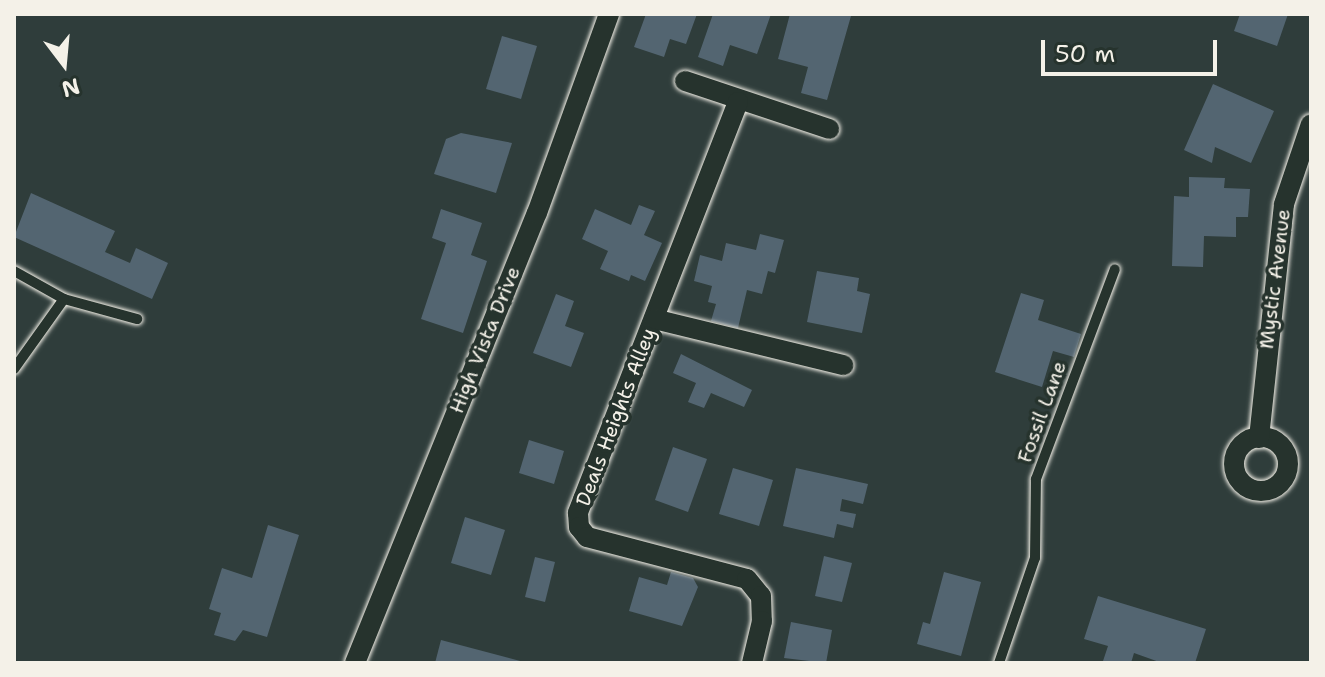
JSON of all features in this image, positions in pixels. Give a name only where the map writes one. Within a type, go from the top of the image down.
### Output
[{"type":"street","name":"High Vista Drive","points":[[355,663],[537,213],[609,14]]},
{"type":"street","points":[[685,81],[738,102],[829,129]]},
{"type":"street","name":"Deals Heights Alley","points":[[738,102],[578,513],[579,527],[587,537],[747,579],[761,596],[762,621],[752,663]]},
{"type":"street","name":"Mystic Avenue","points":[[1259,438],[1284,204],[1311,124]]},
{"type":"street","points":[[654,319],[843,365]]},
{"type":"lane","name":"Fossil Lane","points":[[999,663],[1035,558],[1036,479],[1115,269]]},
{"type":"lane","points":[[14,271],[64,299],[137,319]]},
{"type":"lane","points":[[14,369],[64,299]]},
{"type":"building","points":[[646,14],[697,14],[686,44],[670,39],[664,57],[634,47]]},
{"type":"building","points":[[713,14],[771,14],[757,54],[730,45],[723,66],[698,57]]},
{"type":"building","points":[[790,14],[851,16],[827,100],[801,93],[808,67],[778,59]]},
{"type":"building","points":[[1240,14],[1288,14],[1277,46],[1234,31]]},
{"type":"building","points":[[502,36],[537,46],[521,99],[486,89]]},
{"type":"building","points":[[1213,84],[1274,111],[1251,163],[1215,147],[1212,163],[1184,150]]},
{"type":"building","points":[[461,133],[512,143],[496,193],[434,174],[446,139]]},
{"type":"building","points":[[1189,177],[1225,178],[1224,188],[1250,189],[1248,217],[1236,217],[1236,237],[1204,236],[1203,267],[1172,266],[1174,196],[1189,197]]},
{"type":"building","points":[[31,193],[115,231],[105,252],[130,263],[136,248],[168,263],[152,299],[14,237]]},
{"type":"building","points":[[639,205],[655,211],[644,235],[662,243],[645,281],[631,275],[629,281],[600,269],[608,251],[582,239],[595,209],[631,225]]},
{"type":"building","points":[[441,209],[482,223],[471,255],[487,261],[463,333],[421,319],[446,243],[432,238]]},
{"type":"building","points":[[760,234],[784,240],[775,273],[768,271],[762,294],[747,290],[738,328],[711,321],[716,304],[708,302],[712,286],[694,281],[700,255],[722,261],[726,243],[756,250]]},
{"type":"building","points":[[817,271],[859,278],[857,291],[870,294],[862,333],[807,322]]},
{"type":"building","points":[[1021,293],[1044,300],[1038,320],[1081,334],[1074,357],[1053,351],[1042,387],[995,372]]},
{"type":"building","points":[[556,294],[574,301],[565,326],[584,333],[571,367],[533,353]]},
{"type":"building","points":[[681,354],[752,390],[744,407],[711,393],[704,408],[688,402],[696,383],[673,373]]},
{"type":"building","points":[[529,440],[564,451],[554,484],[519,473]]},
{"type":"building","points":[[673,447],[707,459],[688,512],[655,500]]},
{"type":"building","points":[[733,468],[773,480],[759,526],[719,514]]},
{"type":"building","points":[[796,468],[868,484],[863,504],[842,499],[840,511],[856,514],[853,528],[837,524],[834,538],[783,526]]},
{"type":"building","points":[[465,517],[505,530],[491,575],[451,563]]},
{"type":"building","points":[[268,525],[299,535],[267,637],[243,630],[235,641],[214,635],[221,613],[209,609],[222,568],[252,578]]},
{"type":"building","points":[[824,556],[852,563],[842,602],[815,596]]},
{"type":"building","points":[[535,557],[555,562],[545,602],[525,597]]},
{"type":"building","points":[[671,572],[693,578],[698,587],[682,626],[629,611],[639,577],[667,585]]},
{"type":"building","points":[[944,572],[981,582],[961,656],[917,644],[923,622],[930,624]]},
{"type":"building","points":[[1098,596],[1206,629],[1195,663],[1162,663],[1134,653],[1131,663],[1103,661],[1108,646],[1084,639]]},
{"type":"building","points":[[791,622],[832,630],[826,663],[784,658]]},
{"type":"building","points":[[441,640],[524,662],[435,663]]}]
